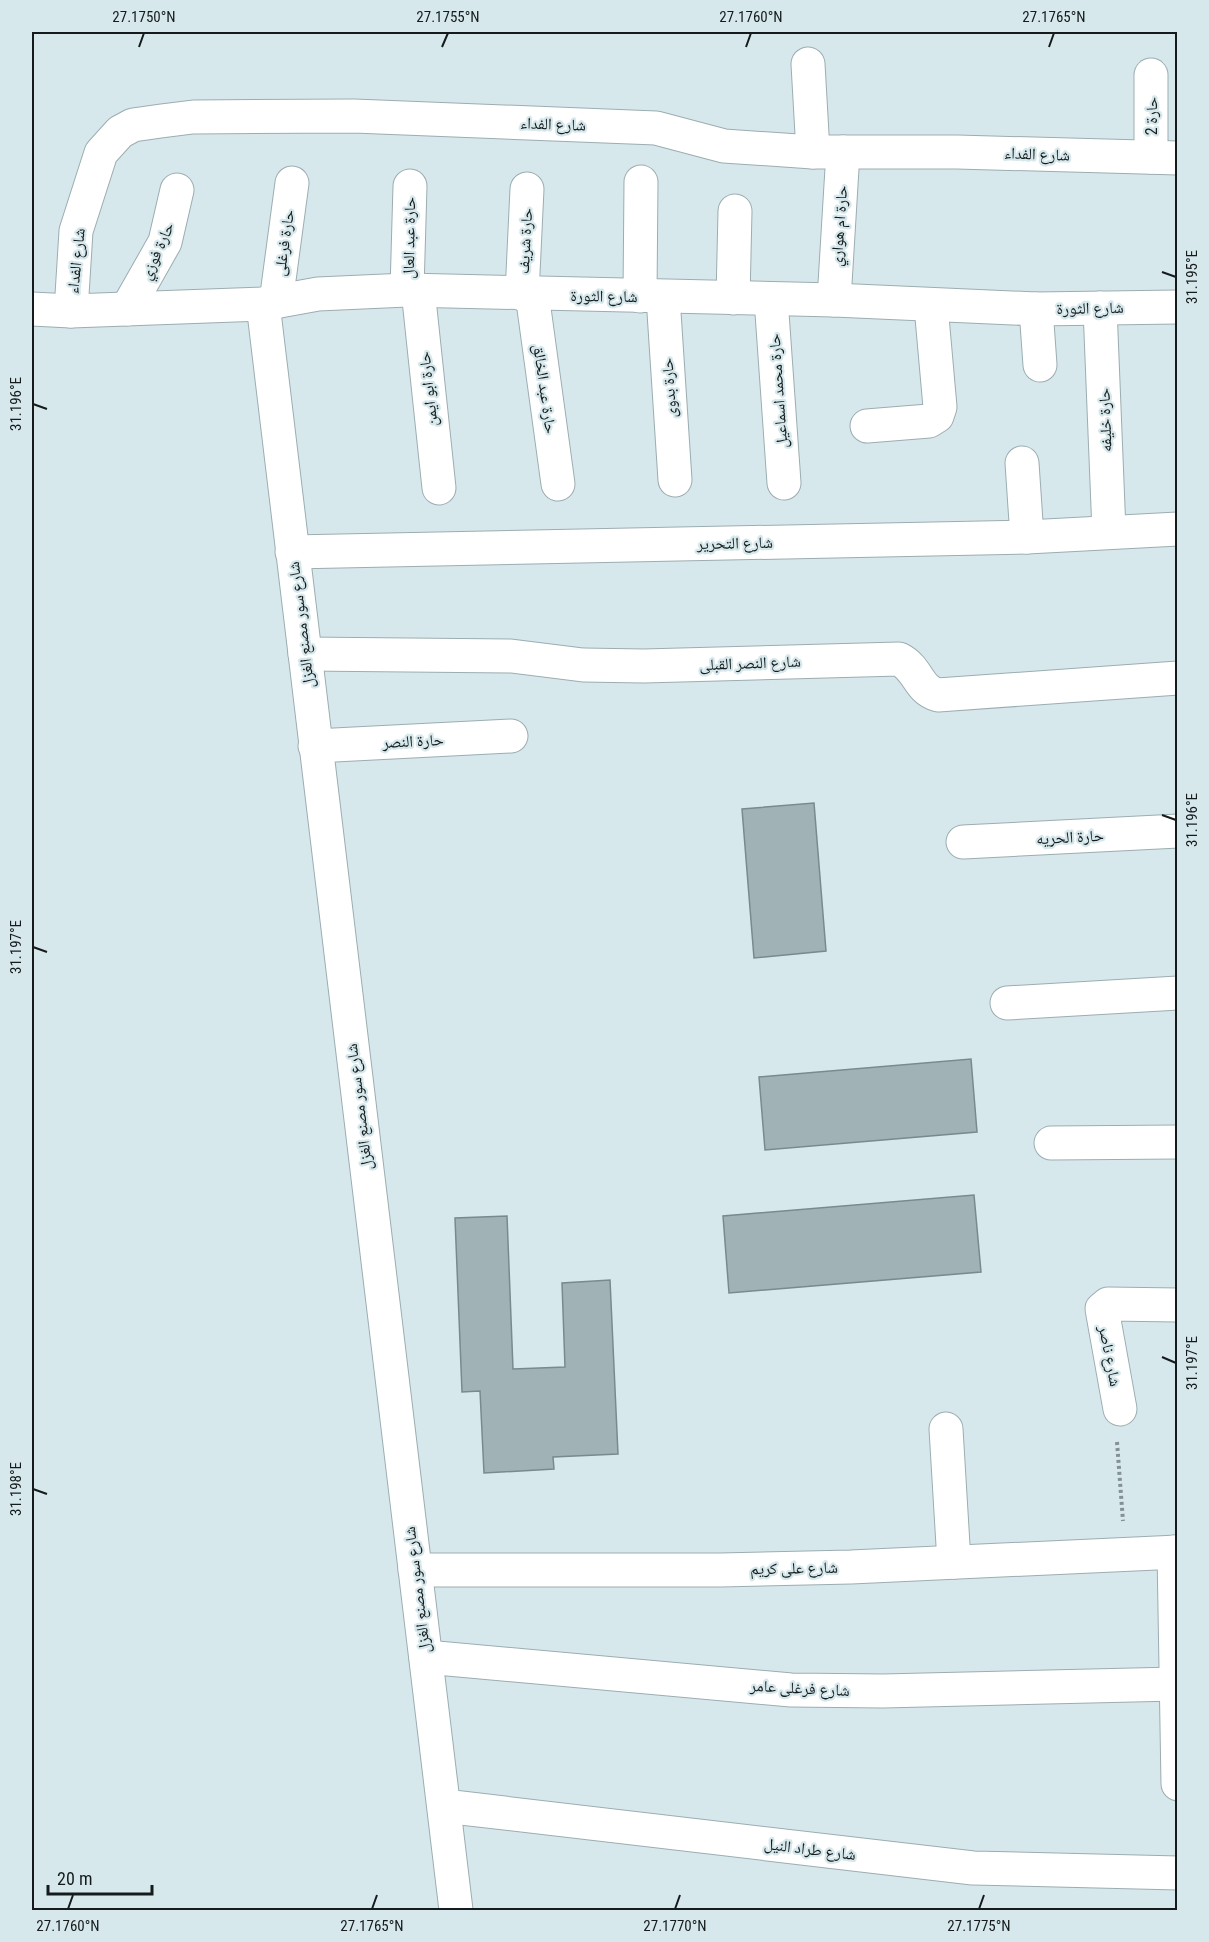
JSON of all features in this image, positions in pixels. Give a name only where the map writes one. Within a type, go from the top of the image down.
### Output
[{"type":"street","name":"حارة ام هواري","points":[[808,64],[828,152],[834,300]]},
{"type":"street","name":"حارة 2","points":[[1151,75],[1164,158]]},
{"type":"street","name":"شارع الفداء","points":[[71,311],[75,231],[95,166],[110,141],[133,125],[193,117],[389,117],[656,128],[724,146],[828,152],[957,152],[1164,158]]},
{"type":"street","name":"حارة بدوى","points":[[641,182],[651,297],[675,480]]},
{"type":"street","name":"حارة فرغلى","points":[[269,303],[292,183]]},
{"type":"street","name":"حارة عبد العال","points":[[410,186],[413,290]]},
{"type":"street","name":"حارة شريف","points":[[527,189],[527,294]]},
{"type":"street","name":"حارة فوزي","points":[[127,309],[165,242],[177,190]]},
{"type":"street","points":[[733,298],[735,211]]},
{"type":"street","name":"شارع الثورة","points":[[32,309],[71,311],[269,303],[318,294],[413,290],[834,300],[1036,309],[1178,307]]},
{"type":"street","name":"حارة ابو ايمن","points":[[413,290],[439,488]]},
{"type":"street","name":"حارة عبد الخالق","points":[[527,294],[558,484]]},
{"type":"street","name":"حارة محمد اسماعيل","points":[[771,299],[784,483]]},
{"type":"street","name":"شارع سور مصنع الغزل","points":[[269,303],[292,552],[456,1911]]},
{"type":"street","points":[[867,426],[929,422],[937,416],[940,407],[931,306]]},
{"type":"street","name":"حارة خليفه","points":[[1100,308],[1109,532]]},
{"type":"street","points":[[1036,309],[1040,365]]},
{"type":"street","points":[[1022,463],[1027,537]]},
{"type":"street","name":"شارع التحرير","points":[[292,552],[1027,537],[1178,529]]},
{"type":"street","name":"شارع النصر القبلى","points":[[305,654],[512,656],[583,665],[644,666],[899,659],[915,670],[923,687],[938,695],[1178,678]]},
{"type":"street","name":"حارة النصر","points":[[315,746],[511,736]]},
{"type":"street","name":"حارة الحريه","points":[[963,842],[1178,831]]},
{"type":"street","points":[[1007,1003],[1178,993]]},
{"type":"street","points":[[1051,1143],[1178,1142]]},
{"type":"street","name":"شارع ناصر","points":[[1120,1409],[1102,1309],[1108,1304],[1178,1305]]},
{"type":"street","points":[[946,1429],[954,1562]]},
{"type":"street","points":[[1175,1552],[1178,1784]]},
{"type":"street","name":"شارع على كريم","points":[[415,1570],[720,1570],[1175,1552]]},
{"type":"street","name":"شارع فرغلى عامر","points":[[426,1657],[791,1690],[883,1691],[1176,1684]]},
{"type":"street","name":"شارع طراد النيل","points":[[444,1806],[973,1868],[1178,1873]]},
{"type":"path","points":[[1117,1441],[1126,1553]]},
{"type":"building","points":[[814,803],[826,951],[754,958],[742,809]]},
{"type":"building","points":[[971,1059],[977,1132],[765,1150],[759,1077]]},
{"type":"building","points":[[974,1195],[981,1272],[729,1293],[723,1216]]},
{"type":"building","points":[[507,1216],[513,1369],[565,1367],[562,1283],[610,1280],[618,1454],[553,1457],[554,1469],[484,1473],[480,1391],[462,1392],[455,1218]]}]
